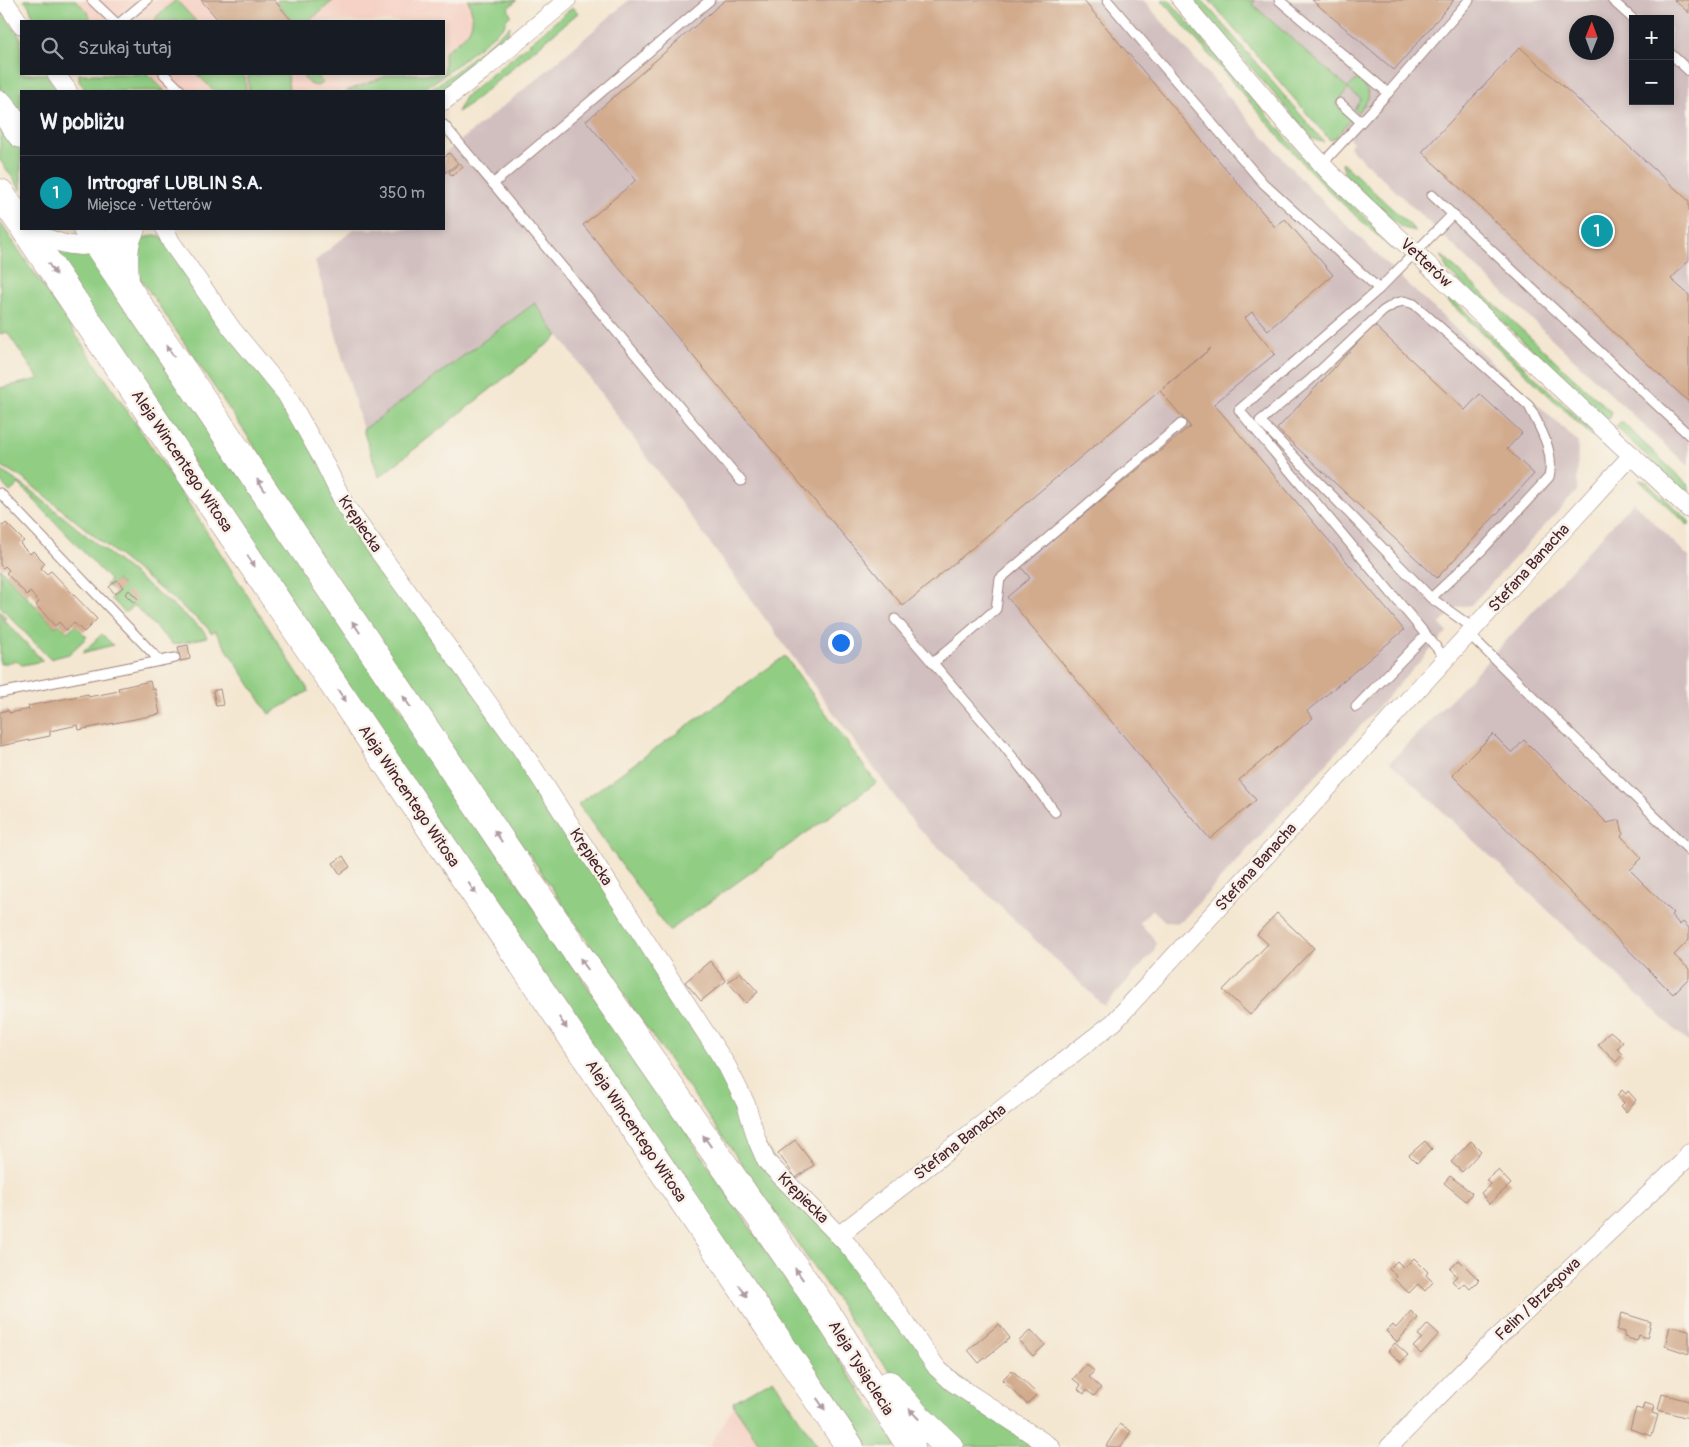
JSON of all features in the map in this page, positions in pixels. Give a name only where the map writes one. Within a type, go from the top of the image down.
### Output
[{"type":"main road","points":[[0,105],[20,133]]},
{"type":"main road","points":[[0,193],[20,222]]},
{"type":"main road","name":"Aleja Wincentego Witosa","points":[[27,230],[850,1447]]},
{"type":"main road","points":[[125,285],[124,254],[131,230]]},
{"type":"main road","points":[[92,236],[569,942],[827,1314],[915,1416],[949,1447]]},
{"type":"main road","name":"Aleja Tysiąclecia","points":[[827,1314],[912,1447]]},
{"type":"street","points":[[4,0],[20,24]]},
{"type":"street","points":[[445,100],[567,0]]},
{"type":"street","name":"Vetterów","points":[[1181,0],[1322,164],[1689,509]]},
{"type":"street","points":[[57,75],[67,90]]},
{"type":"street","name":"Aleja Wincentego Witosa","points":[[28,230],[50,240],[70,245],[86,246],[92,236]]},
{"type":"street","points":[[92,236],[119,230]]},
{"type":"street","name":"Krępiecka","points":[[165,230],[170,242],[232,329],[286,394],[322,458],[345,505],[520,747],[722,1058],[746,1104],[757,1140],[766,1161],[839,1235],[870,1272],[937,1368],[952,1382],[1051,1447]]},
{"type":"street","name":"Stefana Banacha","points":[[839,1235],[1114,1022],[1632,455]]},
{"type":"street","name":"Felin / Brzegowa","points":[[1389,1447],[1478,1356],[1683,1162],[1689,1153]]},
{"type":"lane","points":[[92,0],[113,20]]},
{"type":"lane","points":[[123,20],[147,0]]},
{"type":"lane","points":[[493,184],[710,0]]},
{"type":"lane","points":[[1108,0],[1263,183],[1379,290]]},
{"type":"lane","points":[[1279,0],[1388,93]]},
{"type":"lane","points":[[1322,164],[1388,93],[1468,0]]},
{"type":"lane","points":[[1612,0],[1629,15]]},
{"type":"lane","points":[[1674,58],[1689,71]]},
{"type":"lane","points":[[165,75],[180,90]]},
{"type":"lane","points":[[1340,103],[1361,122]]},
{"type":"lane","points":[[445,126],[741,481]]},
{"type":"lane","points":[[1432,194],[1689,435]]},
{"type":"lane","points":[[1446,659],[1239,410],[1379,290],[1453,214]]},
{"type":"lane","points":[[1431,598],[1482,550],[1549,477],[1551,466],[1549,452],[1541,428],[1528,406],[1414,304],[1404,301],[1396,303],[1383,311],[1310,380],[1260,421],[1431,598],[1466,623],[1471,632],[1689,850]]},
{"type":"lane","points":[[933,663],[996,609],[1000,579],[1180,424]]},
{"type":"lane","points":[[0,493],[160,661]]},
{"type":"lane","points":[[895,619],[1004,746],[1055,812]]},
{"type":"lane","points":[[1356,707],[1426,636]]},
{"type":"lane","points":[[0,693],[175,658]]},
{"type":"shaded area","points":[[70,0],[511,0],[445,61],[445,20],[90,20]]},
{"type":"shaded area","points":[[629,0],[1143,0],[1308,187],[1403,280],[1578,442],[1577,491],[1471,605],[1457,607],[1440,624],[1447,632],[1182,921],[1177,923],[1166,922],[1152,909],[1139,923],[1156,943],[1153,953],[1104,1006],[916,826],[535,303],[363,430],[315,261],[353,230],[445,230],[445,153],[550,68]]},
{"type":"shaded area","points":[[1221,0],[1689,0],[1689,466],[1349,147],[1353,142],[1288,80]]},
{"type":"shaded area","points":[[144,75],[427,75],[386,90],[159,90]]},
{"type":"shaded area","points":[[1633,502],[1689,557],[1689,1043],[1390,762],[1480,669]]},
{"type":"shaded area","points":[[734,1406],[762,1447],[709,1447]]},
{"type":"green space","points":[[24,0],[76,0],[88,12],[91,20],[35,20],[29,6]]},
{"type":"green space","points":[[176,0],[195,20],[155,20],[157,16]]},
{"type":"green space","points":[[278,0],[334,0],[310,20],[291,20],[276,2]]},
{"type":"green space","points":[[468,0],[517,0],[508,8],[511,15],[506,20],[504,26],[445,74],[445,51],[468,31],[472,18]]},
{"type":"green space","points":[[1162,0],[1169,0],[1308,163],[1388,240],[1393,250],[1327,189],[1290,149]]},
{"type":"green space","points":[[1193,0],[1202,0],[1324,142],[1312,138]]},
{"type":"green space","points":[[1209,0],[1255,0],[1252,4],[1348,88],[1357,79],[1366,88],[1368,99],[1358,112],[1354,109],[1361,99],[1348,89],[1336,105],[1351,119],[1336,137],[1330,140]]},
{"type":"green space","points":[[573,7],[578,13],[471,103],[457,112],[465,97]]},
{"type":"green space","points":[[0,9],[20,37],[20,75],[47,75],[57,90],[20,90],[20,116],[0,88]]},
{"type":"green space","points":[[510,26],[507,37],[458,80],[443,90],[429,90],[451,75]]},
{"type":"green space","points":[[79,75],[149,75],[164,90],[85,90],[79,81]]},
{"type":"green space","points":[[198,75],[243,75],[245,77],[246,90],[213,90]]},
{"type":"green space","points":[[287,75],[289,90],[249,90],[248,76]]},
{"type":"green space","points":[[303,75],[316,75],[323,83],[317,86],[309,84]]},
{"type":"green space","points":[[389,75],[444,75],[422,90],[349,90]]},
{"type":"green space","points":[[0,121],[20,150],[20,189],[0,160]]},
{"type":"green space","points":[[1342,162],[1416,231],[1403,228],[1397,224],[1347,177]]},
{"type":"green space","points":[[0,222],[163,464],[309,691],[269,714],[215,631],[211,633],[206,626],[24,479],[0,465],[0,388],[39,379],[7,332],[0,334]]},
{"type":"green space","points":[[154,235],[161,236],[277,392],[695,1025],[750,1126],[909,1335],[1042,1447],[964,1447],[934,1422],[854,1327],[616,984],[528,852],[521,856],[289,508],[253,444],[140,278],[135,268],[138,240]]},
{"type":"green space","points":[[45,244],[93,252],[898,1447],[860,1447]]},
{"type":"green space","points":[[1441,255],[1612,413],[1608,420],[1447,270]]},
{"type":"green space","points":[[1419,274],[1426,276],[1436,284],[1594,433],[1592,436]]},
{"type":"green space","points":[[535,303],[558,336],[379,477],[363,430]]},
{"type":"green space","points":[[1623,423],[1689,486],[1689,491],[1679,486],[1616,427]]},
{"type":"green space","points":[[0,470],[30,490],[203,630],[207,637],[173,645],[134,605],[125,613],[111,598],[123,586],[117,580],[109,587],[106,585],[110,580],[19,484],[10,492],[0,481]]},
{"type":"green space","points":[[1639,480],[1647,482],[1689,521],[1689,526]]},
{"type":"green space","points":[[0,568],[55,627],[59,624],[67,632],[75,625],[87,637],[69,654],[50,659],[0,606]]},
{"type":"green space","points":[[0,611],[6,618],[3,619],[43,661],[22,665],[17,661],[0,664]]},
{"type":"green space","points":[[102,634],[113,645],[82,653]]},
{"type":"green space","points":[[785,656],[876,783],[669,931],[578,804]]},
{"type":"green space","points":[[773,1379],[818,1447],[762,1447],[734,1406],[733,1402]]},
{"type":"building","points":[[201,0],[274,0],[291,20],[218,20]]},
{"type":"building","points":[[725,0],[1083,0],[1275,227],[1285,219],[1333,275],[1268,330],[1252,312],[1245,318],[1275,354],[1214,404],[1404,630],[1307,711],[1313,718],[1239,780],[1256,800],[1210,839],[1007,597],[1030,578],[1021,567],[1190,426],[1160,391],[1211,348],[903,606],[583,225],[636,180],[586,121]]},
{"type":"building","points":[[1312,0],[1454,0],[1394,70]]},
{"type":"building","points":[[1674,0],[1689,0],[1689,13]]},
{"type":"building","points":[[1520,47],[1689,201],[1689,260],[1671,279],[1689,295],[1689,402],[1422,152]]},
{"type":"building","points":[[449,153],[458,163],[445,173],[445,157]]},
{"type":"building","points":[[460,163],[463,167],[452,176],[449,172]]},
{"type":"building","points":[[1374,325],[1465,410],[1480,394],[1522,433],[1507,449],[1534,474],[1437,578],[1277,429]]},
{"type":"building","points":[[0,523],[3,526],[6,523],[24,541],[20,544],[30,554],[33,551],[45,563],[41,568],[47,574],[51,571],[97,619],[84,632],[74,623],[66,630],[59,622],[55,626],[36,605],[39,602],[30,592],[27,595],[6,573],[9,570],[5,566],[3,568],[0,565]]},
{"type":"building","points":[[117,580],[123,587],[115,594],[109,587]]},
{"type":"building","points":[[129,590],[138,599],[134,603],[125,594]]},
{"type":"building","points":[[188,645],[190,659],[180,661],[178,647]]},
{"type":"building","points":[[150,681],[152,689],[155,689],[160,714],[79,730],[78,725],[50,731],[50,736],[0,746],[0,712],[8,710],[9,713],[29,709],[28,706],[88,694],[89,697],[119,691],[118,688]]},
{"type":"building","points":[[220,689],[223,705],[216,706],[213,691]]},
{"type":"building","points":[[1493,734],[1512,753],[1524,740],[1607,823],[1620,820],[1623,834],[1621,836],[1642,858],[1630,870],[1673,913],[1671,915],[1680,925],[1683,922],[1689,928],[1689,940],[1674,955],[1689,969],[1689,978],[1673,994],[1452,775]]},
{"type":"building","points":[[343,856],[350,867],[340,874],[333,863]]},
{"type":"building","points":[[1277,913],[1314,948],[1250,1015],[1223,990],[1268,944],[1257,934]]},
{"type":"building","points":[[710,961],[726,981],[701,1001],[685,982]]},
{"type":"building","points":[[740,972],[758,992],[746,1003],[728,982]]},
{"type":"building","points":[[1610,1031],[1623,1042],[1617,1049],[1623,1054],[1616,1062],[1598,1045]]},
{"type":"building","points":[[1622,1090],[1626,1094],[1628,1091],[1636,1100],[1626,1112],[1621,1106],[1624,1103],[1617,1095]]},
{"type":"building","points":[[795,1140],[814,1165],[796,1178],[778,1153]]},
{"type":"building","points":[[1425,1141],[1432,1149],[1417,1163],[1409,1155]]},
{"type":"building","points":[[1471,1141],[1481,1151],[1462,1172],[1451,1162]]},
{"type":"building","points":[[1498,1170],[1511,1184],[1489,1204],[1481,1193],[1491,1184],[1486,1180]]},
{"type":"building","points":[[1450,1176],[1472,1193],[1466,1201],[1444,1183]]},
{"type":"building","points":[[1414,1258],[1428,1272],[1426,1275],[1433,1282],[1425,1291],[1418,1284],[1409,1293],[1394,1279],[1396,1276],[1389,1269],[1397,1261],[1404,1268]]},
{"type":"building","points":[[1459,1260],[1479,1280],[1470,1289],[1464,1283],[1459,1288],[1452,1281],[1457,1276],[1450,1269]]},
{"type":"building","points":[[1411,1311],[1418,1318],[1397,1342],[1386,1331],[1392,1325],[1396,1328]]},
{"type":"building","points":[[1622,1313],[1651,1322],[1647,1338],[1639,1335],[1637,1341],[1624,1337],[1625,1332],[1617,1330]]},
{"type":"building","points":[[999,1324],[1010,1338],[979,1363],[968,1350]]},
{"type":"building","points":[[1428,1324],[1439,1334],[1421,1354],[1413,1347],[1422,1338],[1418,1335]]},
{"type":"building","points":[[1670,1326],[1689,1330],[1689,1354],[1665,1346]]},
{"type":"building","points":[[1031,1330],[1045,1345],[1033,1356],[1019,1341]]},
{"type":"building","points":[[1395,1343],[1408,1355],[1401,1362],[1388,1351]]},
{"type":"building","points":[[1086,1364],[1094,1371],[1089,1377],[1101,1388],[1094,1396],[1086,1390],[1084,1394],[1078,1389],[1081,1385],[1073,1379]]},
{"type":"building","points":[[1012,1370],[1037,1394],[1027,1404],[1002,1380]]},
{"type":"building","points":[[1662,1394],[1689,1401],[1689,1418],[1658,1410]]},
{"type":"building","points":[[1645,1403],[1654,1406],[1652,1413],[1658,1415],[1652,1436],[1630,1429],[1636,1408],[1643,1410]]},
{"type":"building","points":[[1120,1424],[1131,1431],[1121,1447],[1106,1446]]},
{"type":"place","name":"Intrograf LUBLIN S.A.","points":[[1597,231]]}]
